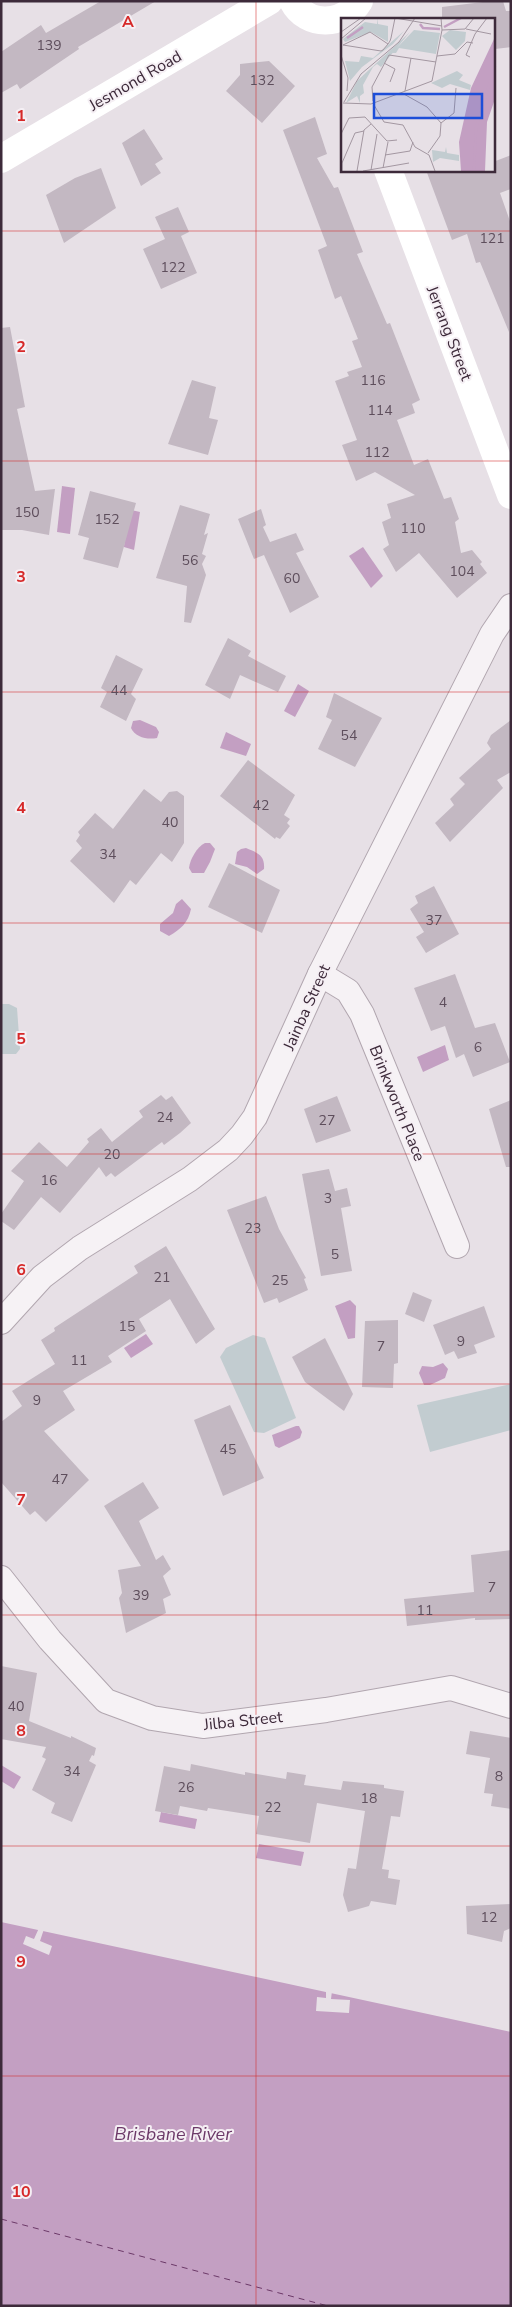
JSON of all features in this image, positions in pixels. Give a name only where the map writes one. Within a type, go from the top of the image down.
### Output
[{"type":"street","name":"Jesmond Road","points":[[1,159],[269,1]]},
{"type":"street","points":[[293,1],[305,15],[338,31]]},
{"type":"street","points":[[346,18],[359,1]]},
{"type":"street","name":"Jerrang Street","points":[[388,171],[511,495]]},
{"type":"street","name":"Jainba Street","points":[[1,1322],[47,1272],[80,1248],[190,1179],[235,1143],[255,1117],[320,974],[492,634],[511,606]]},
{"type":"street","name":"Brinkworth Place","points":[[320,974],[348,990],[362,1014],[457,1246]]},
{"type":"street","name":"Jilba Street","points":[[1,1578],[61,1653],[106,1701],[152,1718],[203,1726],[326,1710],[451,1688],[511,1706]]},
{"type":"shaded area","points":[[1,1004],[9,1004],[17,1008],[20,1049],[16,1054],[1,1054]]},
{"type":"shaded area","points":[[253,1335],[265,1338],[296,1418],[264,1433],[254,1432],[220,1357],[226,1348]]},
{"type":"shaded area","points":[[511,1384],[511,1430],[430,1452],[417,1405]]},
{"type":"water","points":[[62,486],[75,488],[70,534],[57,532]]},
{"type":"water","points":[[127,509],[140,512],[134,550],[124,547]]},
{"type":"water","points":[[363,547],[383,576],[371,588],[349,556]]},
{"type":"water","points":[[298,684],[309,691],[295,717],[284,711]]},
{"type":"water","points":[[140,720],[156,727],[159,732],[157,738],[149,739],[135,734],[131,728],[133,721]]},
{"type":"water","points":[[226,732],[251,744],[246,756],[220,748]]},
{"type":"water","points":[[205,843],[210,843],[215,849],[210,862],[204,873],[192,873],[189,868],[194,854]]},
{"type":"water","points":[[246,848],[257,853],[262,858],[264,869],[257,874],[247,867],[235,864],[237,852]]},
{"type":"water","points":[[182,899],[191,909],[190,914],[183,925],[169,936],[160,931],[160,924],[173,913],[176,904]]},
{"type":"water","points":[[445,1045],[449,1060],[423,1072],[417,1057]]},
{"type":"water","points":[[350,1300],[356,1306],[355,1338],[348,1339],[335,1306]]},
{"type":"water","points":[[146,1334],[153,1344],[131,1358],[124,1348]]},
{"type":"water","points":[[443,1363],[448,1369],[445,1378],[430,1385],[424,1385],[419,1373],[422,1366],[433,1367]]},
{"type":"water","points":[[299,1426],[302,1432],[300,1438],[279,1448],[275,1446],[272,1435]]},
{"type":"water","points":[[1,1765],[21,1777],[14,1789],[1,1781]]},
{"type":"water","points":[[161,1812],[197,1819],[195,1829],[159,1822]]},
{"type":"water","points":[[259,1844],[304,1852],[301,1866],[256,1858]]},
{"type":"water","name":"Brisbane River","points":[[1,1922],[511,2032],[511,2306],[1,2306]]},
{"type":"pier","points":[[39,1928],[44,1929],[40,1941],[52,1946],[49,1955],[23,1944],[26,1936],[34,1939]]},
{"type":"pier","points":[[326,1990],[332,1991],[331,1999],[350,2000],[349,2013],[316,2011],[317,1997],[326,1998]]},
{"type":"building","points":[[101,1],[156,1],[78,47],[79,49],[20,89],[17,84],[1,93],[1,52],[41,25],[46,33]]},
{"type":"building","points":[[503,1],[506,11],[511,11],[511,47],[495,49],[494,18],[442,18],[442,7]]},
{"type":"building","points":[[269,61],[295,86],[262,123],[226,91],[240,75],[240,64]]},
{"type":"building","points":[[315,117],[327,154],[317,158],[334,188],[338,187],[363,252],[357,254],[387,324],[390,323],[420,400],[412,404],[415,413],[397,420],[414,465],[428,459],[444,499],[451,497],[459,519],[455,522],[461,553],[472,550],[482,562],[480,564],[487,573],[457,598],[419,553],[396,572],[383,549],[389,545],[382,522],[391,518],[387,504],[415,495],[375,472],[356,481],[342,445],[357,440],[335,381],[349,376],[347,372],[362,367],[352,341],[358,339],[341,296],[335,299],[318,250],[327,246],[283,130]]},
{"type":"building","points":[[144,129],[163,159],[155,164],[161,173],[141,186],[122,143]]},
{"type":"building","points":[[511,155],[511,189],[500,193],[511,224],[509,332],[480,262],[476,263],[467,234],[452,240],[426,171],[494,171],[494,162]]},
{"type":"building","points":[[101,168],[116,208],[64,243],[46,195],[75,178]]},
{"type":"building","points":[[178,207],[189,232],[181,236],[197,273],[161,289],[143,249],[165,239],[155,217]]},
{"type":"building","points":[[10,327],[25,407],[17,409],[35,491],[55,489],[49,535],[22,530],[1,530],[1,328]]},
{"type":"building","points":[[192,380],[216,387],[209,418],[218,420],[208,455],[168,444]]},
{"type":"building","points":[[90,491],[136,503],[118,568],[83,559],[89,538],[78,535]]},
{"type":"building","points":[[180,505],[210,514],[204,535],[208,533],[202,554],[206,556],[202,564],[206,575],[191,623],[184,622],[187,586],[156,578]]},
{"type":"building","points":[[261,509],[266,525],[263,527],[270,542],[296,533],[304,550],[296,553],[319,597],[290,613],[264,555],[254,559],[238,519]]},
{"type":"building","points":[[228,638],[251,651],[248,656],[286,676],[278,692],[240,675],[230,699],[205,685]]},
{"type":"building","points":[[116,655],[143,669],[131,694],[136,699],[126,721],[100,707],[107,692],[101,688]]},
{"type":"building","points":[[334,693],[382,718],[355,767],[318,749],[332,720],[326,717]]},
{"type":"building","points":[[511,720],[511,772],[497,780],[503,788],[450,842],[435,823],[454,805],[450,799],[465,784],[459,778],[491,749],[487,743],[491,735]]},
{"type":"building","points":[[248,760],[295,795],[284,815],[290,819],[287,823],[290,826],[280,839],[276,837],[275,839],[220,796]]},
{"type":"building","points":[[144,789],[161,802],[169,792],[177,791],[184,796],[184,843],[172,862],[161,853],[136,885],[130,880],[114,903],[70,861],[82,848],[76,841],[80,835],[78,832],[95,813],[113,829]]},
{"type":"building","points":[[229,863],[280,890],[262,933],[208,907]]},
{"type":"building","points":[[434,886],[459,934],[426,953],[416,937],[424,932],[410,909],[418,903],[415,896]]},
{"type":"building","points":[[455,974],[475,1028],[495,1023],[510,1062],[473,1077],[464,1054],[456,1058],[445,1026],[431,1031],[414,988]]},
{"type":"building","points":[[161,1095],[166,1100],[172,1096],[191,1123],[180,1133],[164,1145],[162,1142],[115,1177],[111,1173],[106,1177],[99,1167],[60,1213],[41,1197],[14,1230],[1,1221],[1,1214],[24,1181],[11,1171],[39,1142],[67,1167],[89,1142],[87,1139],[101,1128],[112,1142],[143,1117],[139,1111]]},
{"type":"building","points":[[337,1096],[351,1131],[316,1143],[304,1109]]},
{"type":"building","points":[[511,1100],[511,1167],[506,1167],[489,1109]]},
{"type":"building","points":[[329,1169],[335,1191],[347,1188],[351,1206],[341,1208],[352,1271],[321,1276],[302,1174]]},
{"type":"building","points":[[266,1196],[279,1229],[306,1278],[304,1279],[308,1290],[279,1303],[277,1298],[264,1303],[227,1210]]},
{"type":"building","points":[[166,1246],[215,1329],[196,1344],[170,1299],[139,1319],[146,1331],[108,1356],[112,1362],[63,1391],[75,1410],[44,1431],[89,1480],[46,1522],[35,1511],[30,1515],[1,1482],[1,1422],[22,1406],[12,1391],[55,1364],[41,1340],[55,1331],[54,1328],[138,1273],[134,1266]]},
{"type":"building","points":[[413,1292],[432,1300],[424,1322],[405,1314]]},
{"type":"building","points":[[484,1306],[495,1337],[474,1345],[477,1353],[458,1359],[454,1351],[445,1355],[433,1325]]},
{"type":"building","points":[[398,1320],[398,1363],[394,1364],[393,1388],[362,1387],[365,1321]]},
{"type":"building","points":[[325,1338],[353,1394],[344,1411],[305,1382],[292,1357]]},
{"type":"building","points":[[230,1405],[264,1478],[223,1496],[194,1420]]},
{"type":"building","points":[[143,1482],[159,1508],[139,1521],[156,1560],[163,1555],[171,1569],[163,1576],[171,1595],[163,1599],[166,1613],[126,1633],[119,1598],[122,1593],[118,1570],[141,1566],[104,1506]]},
{"type":"building","points":[[511,1550],[511,1619],[475,1620],[475,1618],[407,1626],[404,1599],[474,1592],[471,1555]]},
{"type":"building","points":[[1,1666],[37,1673],[29,1721],[71,1738],[71,1736],[96,1748],[94,1756],[92,1755],[89,1761],[96,1765],[72,1822],[51,1813],[55,1803],[32,1790],[46,1759],[42,1757],[46,1747],[1,1739]]},
{"type":"building","points":[[470,1731],[511,1738],[511,1809],[491,1806],[493,1794],[484,1793],[490,1758],[466,1754]]},
{"type":"building","points":[[191,1764],[245,1775],[245,1772],[286,1779],[287,1772],[306,1775],[304,1785],[341,1790],[343,1781],[384,1785],[384,1788],[404,1791],[400,1817],[391,1816],[382,1869],[389,1870],[388,1878],[400,1880],[396,1905],[371,1901],[369,1906],[348,1912],[343,1895],[348,1868],[356,1869],[365,1811],[317,1803],[310,1843],[256,1834],[259,1816],[208,1808],[207,1811],[180,1806],[178,1815],[155,1811],[164,1766],[190,1771]]},
{"type":"building","points":[[511,1904],[511,1928],[504,1931],[502,1942],[467,1934],[466,1906]]},
{"type":"ferry route","points":[[1,2219],[328,2306]]}]
